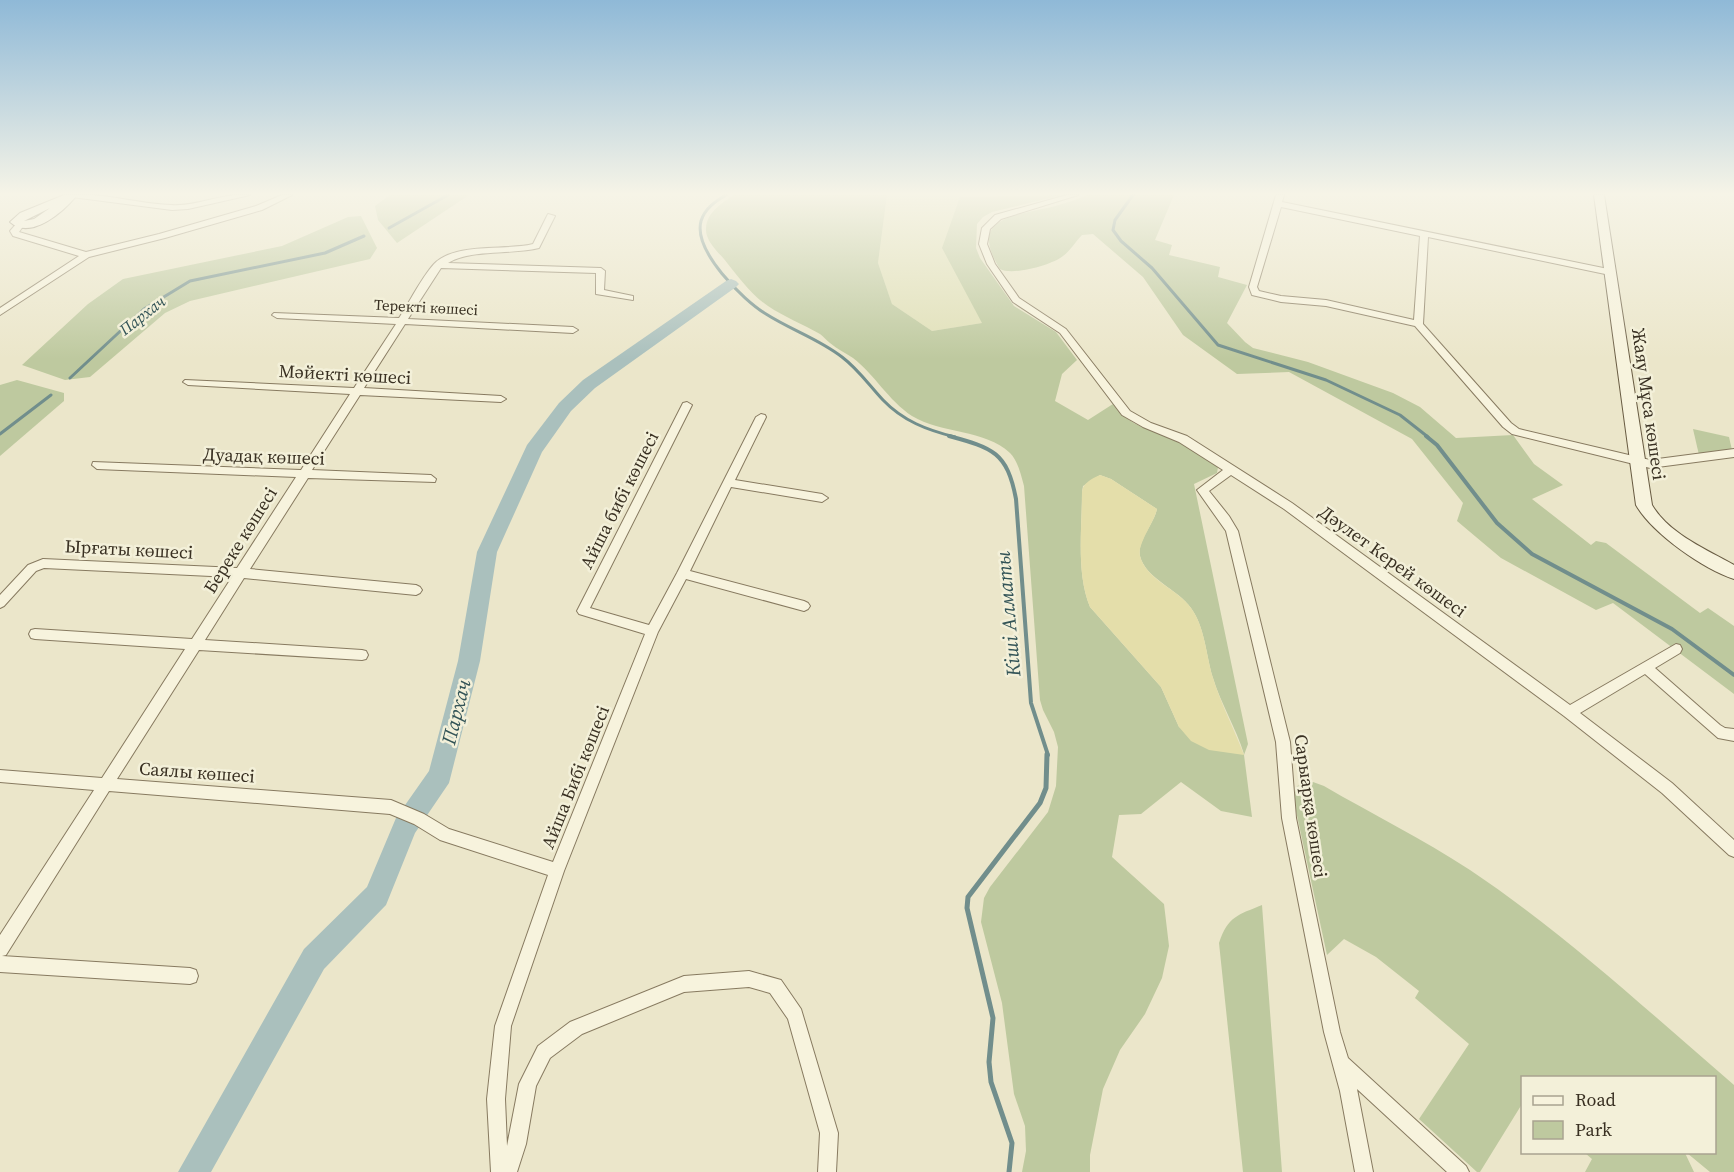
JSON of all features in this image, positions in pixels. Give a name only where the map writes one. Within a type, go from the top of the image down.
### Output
[{"type":"street","points":[[68,250],[86,255]]},
{"type":"street","points":[[0,312],[86,255],[107,250]]},
{"type":"street","points":[[438,265],[445,259],[463,254],[520,250]]},
{"type":"street","name":"Дәулет Керей көшесі","points":[[985,250],[991,264],[1016,300],[1031,312],[1057,326],[1073,341],[1126,413],[1147,425],[1183,439],[1288,506],[1569,712],[1680,799],[1734,850]]},
{"type":"street","points":[[1264,250],[1253,287],[1254,292],[1281,299],[1326,303],[1418,324],[1507,425],[1516,432],[1650,464],[1734,453]]},
{"type":"street","points":[[1418,324],[1424,250]]},
{"type":"street","points":[[1501,250],[1610,272]]},
{"type":"street","name":"Жаяу Мұса көшесі","points":[[1607,250],[1644,505],[1650,516],[1670,533],[1734,573]]},
{"type":"street","points":[[438,265],[601,271],[599,292],[630,298]]},
{"type":"street","name":"Береке көшесі","points":[[0,949],[438,265]]},
{"type":"street","name":"Теректі көшесі","points":[[277,315],[573,330]]},
{"type":"street","name":"Мәйекті көшесі","points":[[188,382],[501,399]]},
{"type":"street","name":"Айша бибі көшесі","points":[[652,631],[583,611],[687,405]]},
{"type":"street","name":"Айша Бибі көшесі","points":[[500,1172],[496,1099],[503,1026],[557,870],[652,631],[761,417]]},
{"type":"street","name":"Дуадақ көшесі","points":[[96,465],[431,479]]},
{"type":"street","name":"Сарыарқа көшесі","points":[[1231,469],[1203,490],[1208,500],[1225,515],[1232,531],[1283,742],[1289,818],[1339,1060],[1349,1091],[1364,1172]]},
{"type":"street","points":[[728,483],[822,498]]},
{"type":"street","name":"Ырғаты көшесі","points":[[0,603],[32,568],[43,563],[240,573],[416,590]]},
{"type":"street","points":[[683,574],[804,606]]},
{"type":"street","points":[[35,634],[362,655]]},
{"type":"street","points":[[1569,712],[1676,650]]},
{"type":"street","points":[[1646,667],[1715,729],[1723,734],[1734,735]]},
{"type":"street","name":"Саялы көшесі","points":[[0,776],[391,807],[419,819],[445,835],[557,870]]},
{"type":"street","points":[[0,964],[190,975]]},
{"type":"street","points":[[508,1172],[517,1144],[528,1084],[544,1052],[576,1028],[684,984],[749,979],[775,986],[795,1015],[829,1133],[827,1172]]},
{"type":"street","points":[[1339,1060],[1460,1172]]},
{"type":"green space","points":[[264,250],[376,250],[370,259],[190,301],[165,313],[90,377],[65,380],[22,365],[88,304],[123,279]]},
{"type":"green space","points":[[716,250],[880,250],[878,263],[892,304],[932,331],[982,323],[943,250],[977,250],[980,258],[1014,306],[1056,332],[1077,360],[1062,374],[1055,401],[1088,420],[1113,404],[1134,423],[1185,444],[1218,467],[1217,473],[1194,484],[1248,744],[1244,755],[1252,817],[1221,811],[1181,782],[1141,814],[1119,815],[1112,857],[1164,904],[1169,946],[1162,978],[1145,1014],[1120,1050],[1103,1089],[1090,1155],[1090,1172],[1022,1172],[1026,1151],[1025,1126],[1014,1094],[1002,1003],[981,922],[984,898],[990,887],[1048,812],[1056,786],[1058,747],[1040,700],[1024,486],[1019,468],[1013,456],[1000,445],[976,435],[924,422],[903,410],[853,358],[820,334],[774,310],[755,296]],"holes":[[[1100,475],[1111,479],[1157,509],[1143,538],[1140,556],[1143,564],[1155,578],[1185,601],[1196,616],[1216,688],[1244,754],[1179,727],[1161,687],[1090,607],[1081,565],[1083,486]]]},
{"type":"green space","points":[[880,250],[969,250],[982,323],[932,331],[892,304],[878,263]]},
{"type":"green space","points":[[991,250],[1070,250],[1050,263],[1013,271],[1000,269]]},
{"type":"green space","points":[[1111,250],[1171,250],[1169,255],[1220,267],[1218,277],[1247,285],[1227,323],[1253,348],[1308,362],[1393,393],[1420,407],[1456,438],[1513,435],[1534,464],[1563,485],[1532,499],[1591,545],[1596,541],[1606,543],[1700,613],[1708,608],[1734,626],[1734,694],[1613,603],[1596,610],[1501,558],[1457,521],[1463,503],[1412,439],[1289,372],[1237,374],[1183,335],[1143,277]]},
{"type":"green space","points":[[17,380],[64,393],[64,401],[0,456],[0,385]]},
{"type":"green space","points":[[1693,429],[1729,437],[1732,450],[1699,455]]},
{"type":"green space","points":[[1313,782],[1324,786],[1470,870],[1505,894],[1605,973],[1734,1085],[1734,1172],[1710,1172],[1688,1154],[1716,1154],[1716,1076],[1521,1076],[1521,1106],[1480,1172],[1477,1172],[1419,1119],[1469,1044],[1415,998],[1419,991],[1376,957],[1344,939],[1327,955],[1293,797],[1297,786]]},
{"type":"green space","points":[[1262,905],[1282,1172],[1243,1172],[1219,943],[1230,922],[1246,911]]},
{"type":"green space","points":[[1586,1154],[1685,1154],[1694,1172],[1585,1172],[1592,1159]]},
{"type":"sand","points":[[1100,475],[1111,479],[1157,509],[1143,540],[1140,556],[1149,572],[1185,601],[1196,616],[1216,688],[1244,755],[1209,750],[1191,741],[1179,727],[1161,687],[1090,607],[1081,565],[1082,492],[1086,484]]},
{"type":"waterway","name":"Пархач","points":[[70,378],[144,309],[190,281],[333,250]]},
{"type":"waterway","name":"Кіші Алматы","points":[[707,250],[722,274],[756,307],[842,357],[899,414],[925,428],[955,437]]},
{"type":"waterway","points":[[1131,250],[1152,268],[1218,345],[1326,380],[1400,415],[1428,437]]},
{"type":"waterway","name":"Пархач","points":[[194,1172],[314,959],[377,896],[405,826],[440,775],[469,661],[487,552],[534,450],[565,407],[589,384],[731,284]]},
{"type":"waterway","name":"Пархач","points":[[0,434],[51,395]]},
{"type":"waterway","name":"Кіші Алматы","points":[[949,436],[977,444],[996,454],[1008,471],[1012,483],[1016,499],[1031,703],[1048,755]]},
{"type":"waterway","points":[[1426,436],[1437,445],[1497,523],[1532,554],[1672,629],[1734,675]]},
{"type":"waterway","name":"Кіші Алматы","points":[[1009,1172],[1012,1143],[991,1082],[989,1062],[993,1018],[967,908],[968,897],[1040,803],[1046,788],[1047,754]]}]
